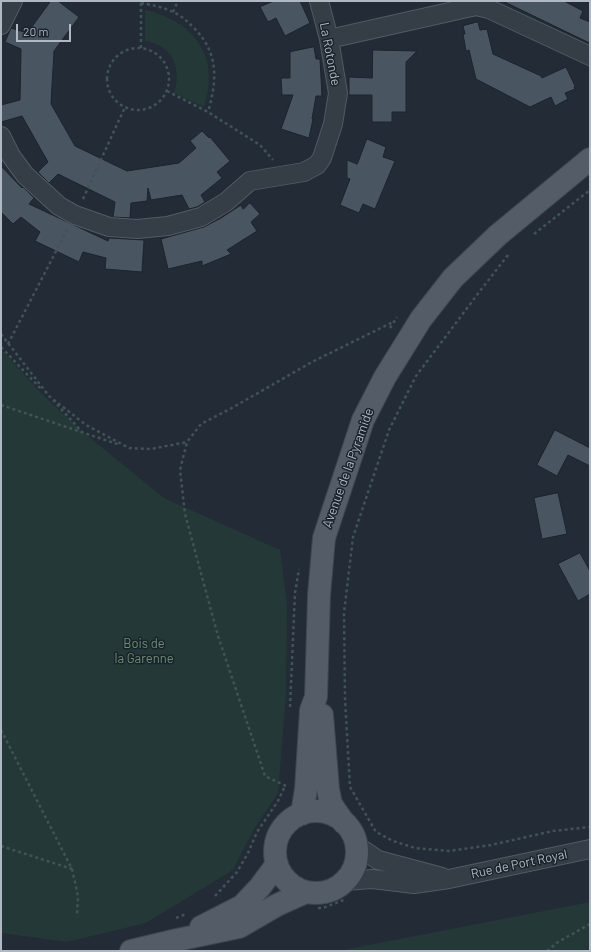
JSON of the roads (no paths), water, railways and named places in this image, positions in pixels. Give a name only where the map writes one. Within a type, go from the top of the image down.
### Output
[{"type":"main road","name":"Avenue de la Pyramide","points":[[302,814],[306,789],[311,710],[316,697],[319,595],[324,538],[363,420],[382,383],[421,320],[453,278],[498,235],[590,159]]},
{"type":"main road","points":[[131,951],[239,927],[277,905],[309,900],[320,893],[333,889],[349,889],[356,858],[356,845],[352,833],[331,804],[328,789],[322,712],[316,697]]},
{"type":"main road","points":[[309,900],[283,877],[277,864],[275,850],[278,836],[292,819],[313,811],[324,812],[335,816],[344,823]]},
{"type":"main road","points":[[177,940],[242,906],[260,887],[277,864]]},
{"type":"street","points":[[1,25],[13,1]]},
{"type":"street","name":"La Rotonde","points":[[1,136],[11,156],[25,175],[44,194],[59,206],[75,215],[109,227],[137,229],[168,226],[200,217],[226,202],[250,180],[304,172],[318,165],[322,158],[333,124],[338,93],[329,39],[318,1]]},
{"type":"street","points":[[329,39],[476,6],[489,8],[590,56]]},
{"type":"street","name":"Rue de Port Royal","points":[[356,845],[378,860],[449,879]]},
{"type":"street","name":"Rue de Port Royal","points":[[349,889],[372,879],[414,884],[449,879],[590,849]]},
{"type":"park label","name":"Bois de la Garenne","points":[[144,652]]}]
